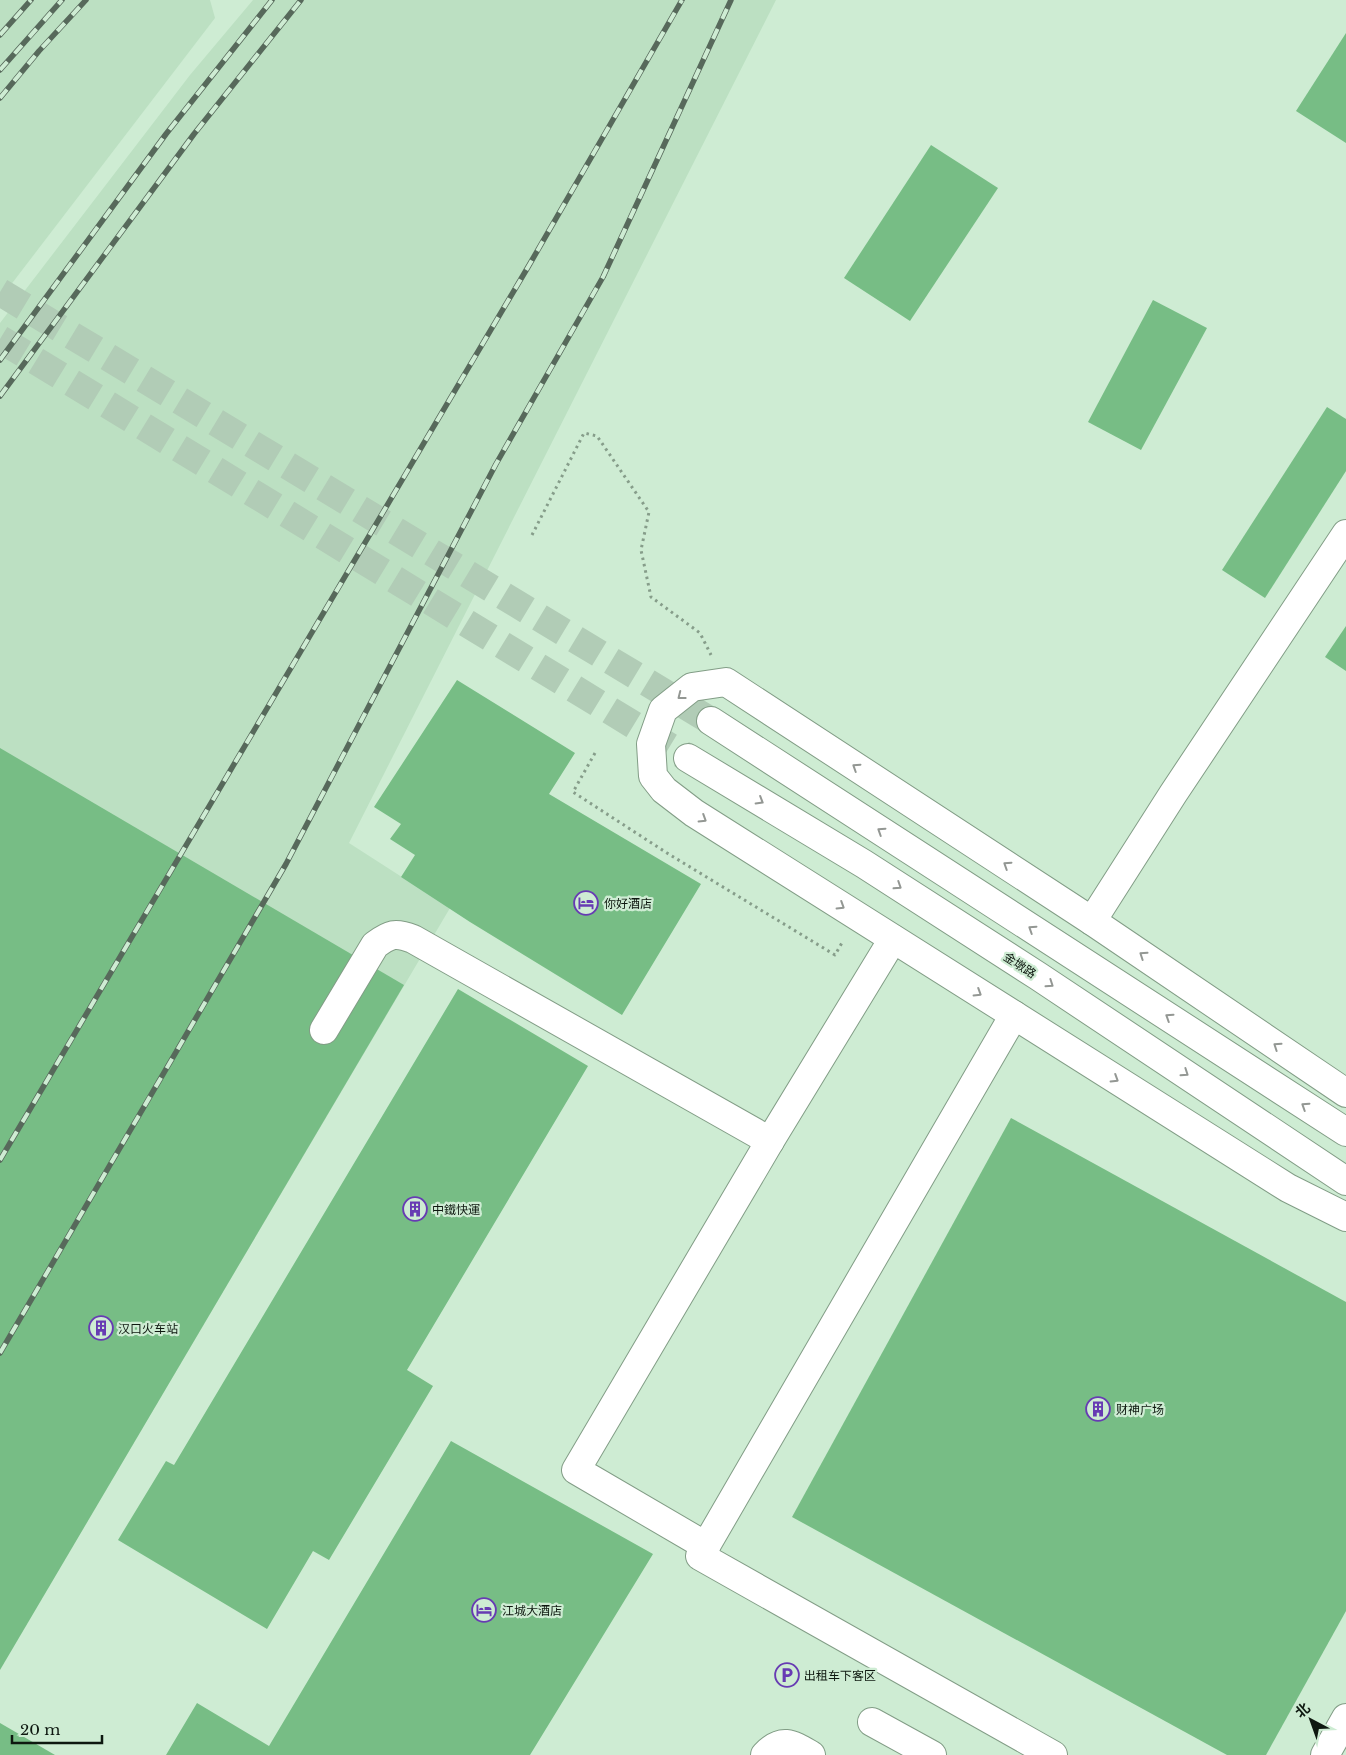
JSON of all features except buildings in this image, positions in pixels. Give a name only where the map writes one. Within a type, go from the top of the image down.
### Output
[{"type":"street","points":[[1092,921],[1173,794],[1346,534]]},
{"type":"street","points":[[1346,1093],[1092,921],[726,682],[692,688],[663,710],[652,744],[653,776],[664,790],[694,813],[1288,1188],[1346,1217]]},
{"type":"street","points":[[711,721],[1346,1132]]},
{"type":"street","name":"金墩路","points":[[688,758],[864,864],[1029,970],[1346,1181]]},
{"type":"street","points":[[324,1030],[375,945],[387,936],[400,934],[413,938],[770,1141]]},
{"type":"street","points":[[706,1546],[576,1470],[770,1141],[892,939]]},
{"type":"street","points":[[1014,1015],[700,1556],[1053,1755]]},
{"type":"street","points":[[1325,1755],[1346,1718]]},
{"type":"street","points":[[872,1722],[932,1755]]},
{"type":"street","points":[[765,1755],[773,1747],[784,1743],[793,1744],[811,1755]]},
{"type":"path","points":[[532,535],[584,433],[597,436],[649,512],[642,550],[651,597],[700,633],[726,682]]},
{"type":"path","points":[[596,753],[573,792],[667,853],[835,955],[858,917]]},
{"type":"shaded area","points":[[0,0],[210,0],[215,18],[0,299]]},
{"type":"shaded area","points":[[253,0],[776,0],[349,843],[450,908],[0,1669],[0,323],[190,75]]},
{"type":"tunnel","points":[[0,292],[711,721]]},
{"type":"tunnel","points":[[0,339],[688,758]]},
{"type":"railway","points":[[0,35],[31,0]]},
{"type":"railway","points":[[0,70],[62,0]]},
{"type":"railway","points":[[0,98],[39,51],[86,0]]},
{"type":"railway","points":[[0,360],[166,134],[272,0]]},
{"type":"railway","points":[[0,396],[194,134],[301,0]]},
{"type":"railway","points":[[0,1160],[528,267],[682,0]]},
{"type":"railway","points":[[0,1353],[286,864],[496,464],[603,277],[731,0]]},
{"type":"place","name":"你好酒店","points":[[586,903]]},
{"type":"place","name":"中鐵快運","points":[[415,1209]]},
{"type":"place","name":"汉口火车站","points":[[101,1328]]},
{"type":"place","name":"财神广场","points":[[1098,1409]]},
{"type":"place","name":"江城大酒店","points":[[484,1610]]},
{"type":"place","name":"出租车下客区","points":[[787,1675]]}]
